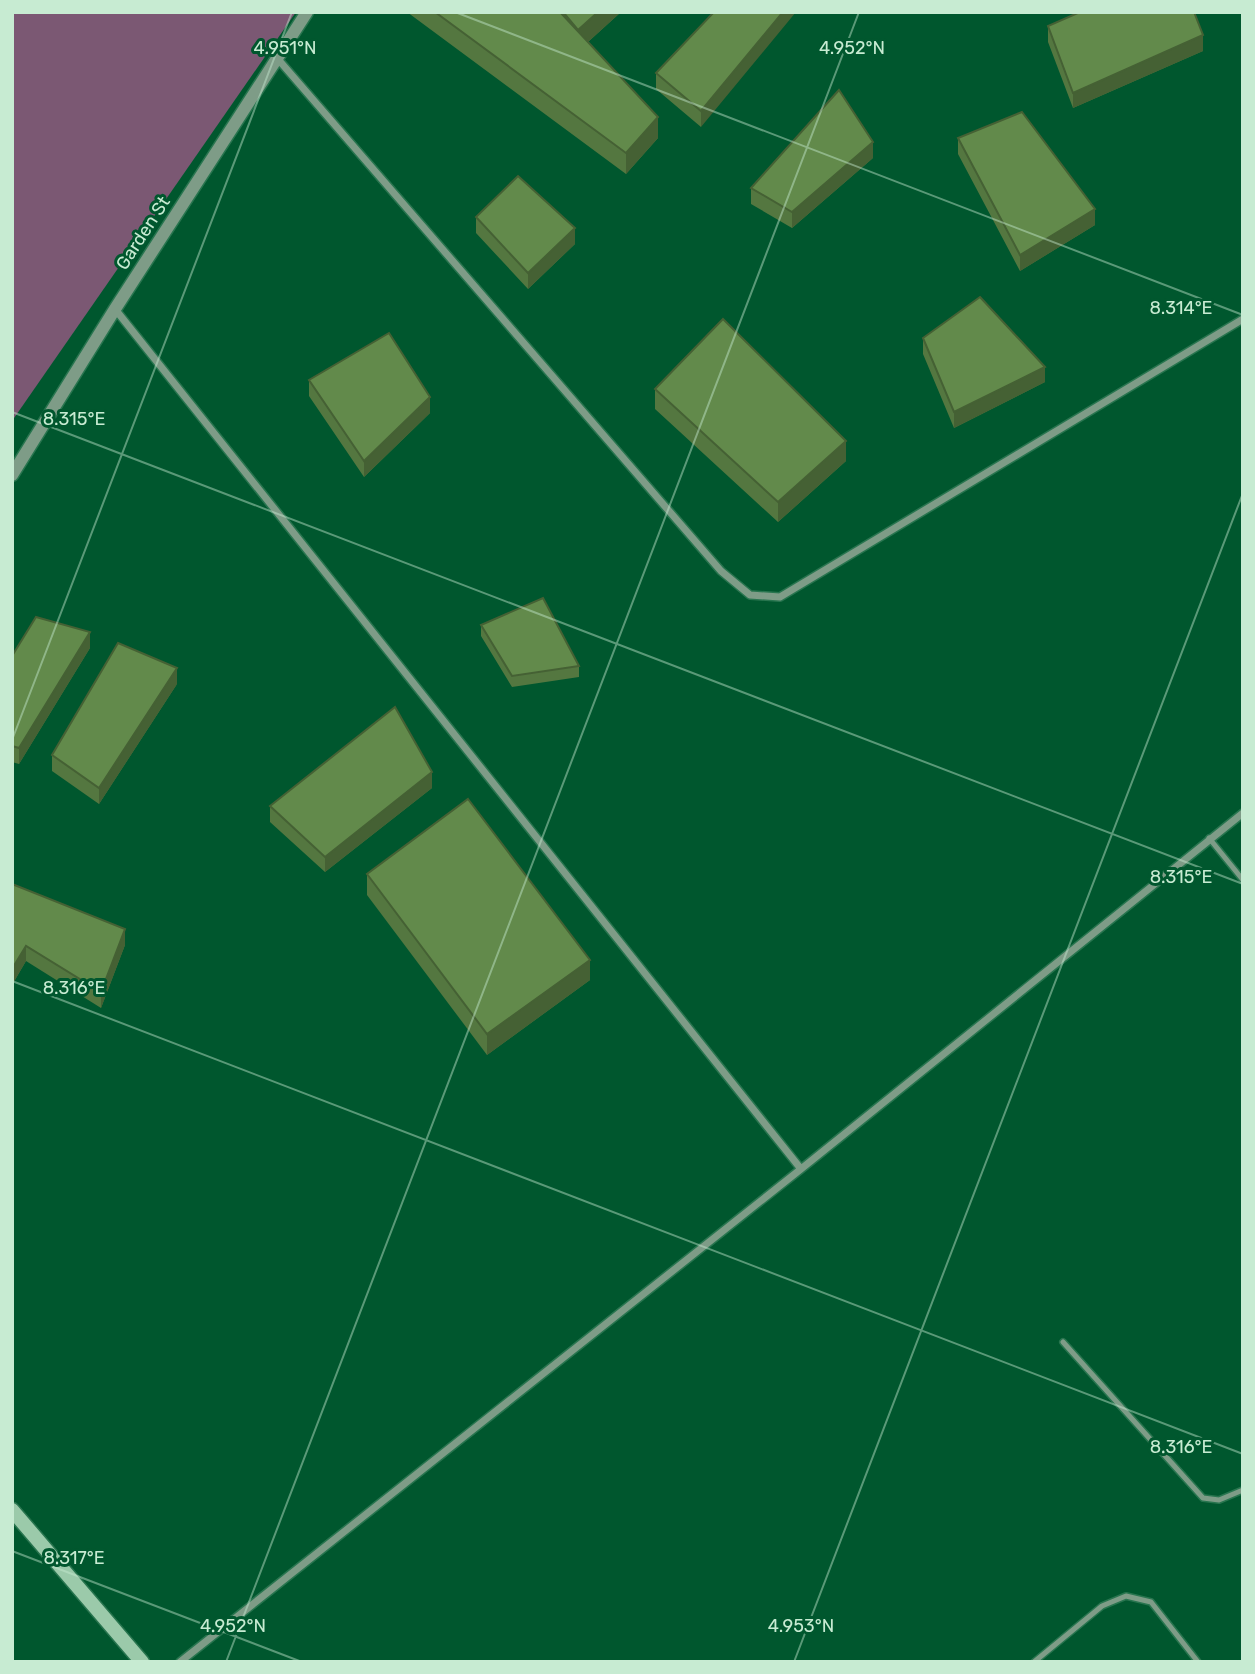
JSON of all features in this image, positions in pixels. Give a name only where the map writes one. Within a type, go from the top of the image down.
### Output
[{"type":"main road","points":[[12,1510],[142,1662]]},
{"type":"street","name":"Garden St","points":[[12,475],[115,309],[307,12]]},
{"type":"street","points":[[277,57],[720,571],[750,595],[780,597],[1243,319]]},
{"type":"street","points":[[115,309],[801,1169]]},
{"type":"street","points":[[180,1662],[801,1169],[1243,813]]},
{"type":"lane","points":[[1209,838],[1243,880]]},
{"type":"lane","points":[[1063,1342],[1203,1498],[1219,1500],[1243,1490]]},
{"type":"lane","points":[[1034,1662],[1102,1606],[1126,1597],[1151,1602],[1198,1662]]},
{"type":"shaded area","points":[[12,12],[296,12],[12,421]]},
{"type":"building","points":[[435,12],[560,12],[658,117],[626,153]]},
{"type":"building","points":[[563,12],[598,12],[578,30]]},
{"type":"building","points":[[714,12],[783,12],[701,111],[656,73]]},
{"type":"building","points":[[1080,12],[1194,12],[1203,35],[1073,93],[1048,26]]},
{"type":"building","points":[[839,90],[873,142],[792,212],[751,188]]},
{"type":"building","points":[[1022,112],[1095,209],[1020,255],[958,138]]},
{"type":"building","points":[[518,176],[575,228],[528,273],[476,217]]},
{"type":"building","points":[[980,297],[1045,367],[954,412],[923,338]]},
{"type":"building","points":[[723,319],[846,441],[778,502],[655,389]]},
{"type":"building","points":[[389,333],[430,397],[364,461],[309,380]]},
{"type":"building","points":[[543,598],[579,666],[512,676],[481,625]]},
{"type":"building","points":[[36,617],[90,632],[19,748],[12,746],[12,656]]},
{"type":"building","points":[[118,643],[177,668],[99,788],[52,755]]},
{"type":"building","points":[[395,707],[432,772],[325,857],[270,806]]},
{"type":"building","points":[[468,799],[590,960],[487,1034],[367,874]]},
{"type":"building","points":[[12,884],[125,929],[101,992],[26,946],[12,969]]}]
